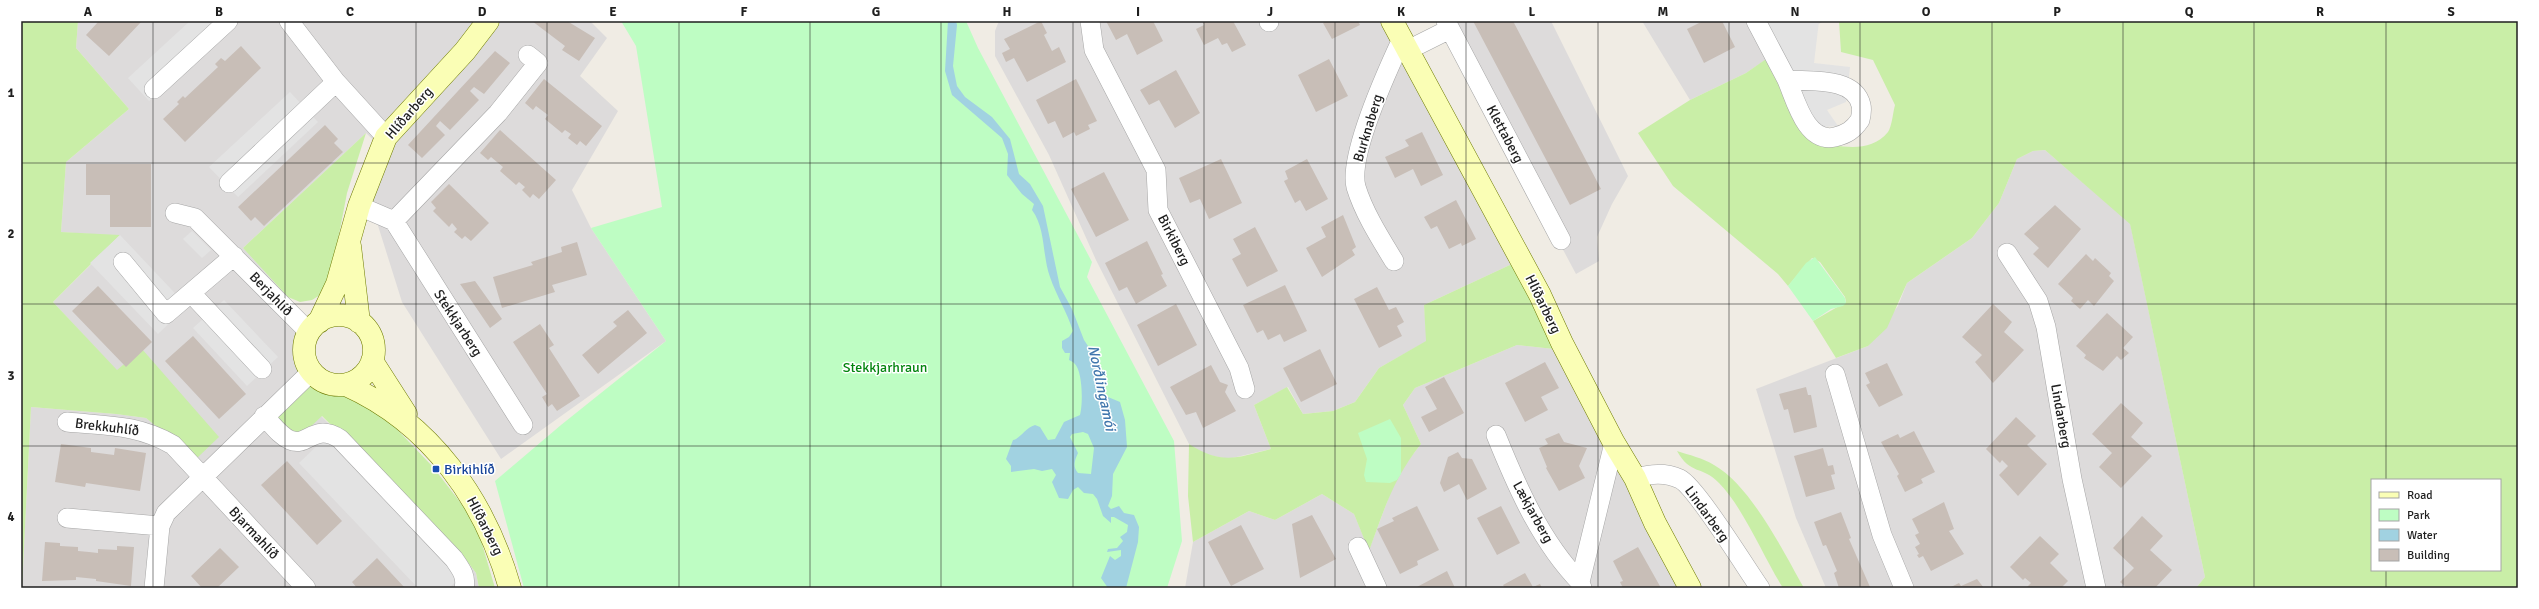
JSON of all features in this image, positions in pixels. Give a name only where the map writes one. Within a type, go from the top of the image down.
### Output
[{"type":"street","points":[[154,89],[228,21]]},
{"type":"street","points":[[289,21],[336,82],[386,137]]},
{"type":"street","name":"Hlíðarberg","points":[[314,327],[338,284],[359,206],[386,137],[465,51],[488,21]]},
{"type":"street","name":"Birkiberg","points":[[1090,21],[1094,50],[1156,170],[1158,210],[1240,368],[1245,389]]},
{"type":"street","points":[[1756,21],[1787,80]]},
{"type":"street","name":"Klettaberg","points":[[1401,37],[1448,25],[1561,240]]},
{"type":"street","name":"Hlíðarberg","points":[[1401,37],[1540,295],[1614,443],[1635,478],[1655,522],[1690,588]]},
{"type":"street","name":"Burknaberg","points":[[1394,261],[1375,230],[1363,204],[1356,186],[1355,172],[1358,154],[1379,93],[1401,37]]},
{"type":"street","points":[[359,206],[394,221],[498,113],[538,63],[528,55]]},
{"type":"street","points":[[229,183],[336,82]]},
{"type":"street","name":"Berjahlíð","points":[[175,213],[194,218],[234,256],[314,327]]},
{"type":"street","name":"Stekkjarberg","points":[[394,221],[523,425]]},
{"type":"street","name":"Hlíðarberg","points":[[349,243],[355,276],[359,322]]},
{"type":"street","name":"Lindarberg","points":[[2007,253],[2038,300],[2046,327],[2072,479],[2096,588]]},
{"type":"street","points":[[123,262],[166,314],[234,256]]},
{"type":"street","points":[[191,292],[262,369]]},
{"type":"street","points":[[343,316],[359,322],[372,339],[374,350],[372,361],[362,376],[346,385],[327,383],[312,372],[304,353],[314,327],[331,317],[343,316]]},
{"type":"street","name":"Hlíðarberg","points":[[372,361],[419,433]]},
{"type":"street","points":[[154,588],[160,526],[166,513],[264,416],[312,372]]},
{"type":"street","points":[[1835,374],[1882,535],[1904,588]]},
{"type":"street","name":"Hlíðarberg","points":[[346,385],[381,402],[419,433],[449,466],[481,514],[496,543],[510,588]]},
{"type":"street","points":[[264,416],[285,437],[293,441],[301,440],[318,432],[325,432],[340,439],[454,559],[462,570],[465,582],[464,588]]},
{"type":"street","name":"Brekkuhlíð","points":[[67,422],[128,428],[153,433],[173,444],[202,477]]},
{"type":"street","name":"Lækjarberg","points":[[1496,435],[1514,479],[1547,539],[1567,569],[1581,585]]},
{"type":"street","name":"Lækjarberg","points":[[1581,585],[1614,443]]},
{"type":"street","name":"Lindarberg","points":[[1635,478],[1656,472],[1681,480],[1697,496],[1760,588]]},
{"type":"street","name":"Bjarmahlíð","points":[[202,477],[306,588]]},
{"type":"street","points":[[67,518],[160,526]]},
{"type":"street","points":[[1358,547],[1376,588]]},
{"type":"shaded area","points":[[78,21],[590,21],[607,38],[580,76],[618,111],[572,190],[591,228],[666,341],[501,459],[402,302],[369,197],[387,153],[366,133],[243,248],[288,297],[303,326],[304,369],[275,406],[321,416],[460,552],[476,573],[479,588],[22,588],[31,407],[146,418],[196,458],[141,349],[117,371],[53,302],[120,236],[61,232],[66,162],[129,109],[76,48]]},
{"type":"shaded area","points":[[190,21],[216,21],[225,31],[149,101],[128,78]]},
{"type":"shaded area","points":[[999,21],[1398,21],[1512,264],[1424,305],[1427,341],[1379,368],[1355,402],[1333,411],[1303,414],[1288,387],[1254,405],[1271,449],[1228,459],[1204,454],[1189,444],[1096,260],[1049,155],[995,56],[995,31]]},
{"type":"shaded area","points":[[1441,21],[1551,21],[1628,176],[1612,204],[1597,237],[1599,261],[1576,274]]},
{"type":"shaded area","points":[[1642,21],[1823,21],[1746,73],[1690,100]]},
{"type":"shaded area","points":[[1764,21],[1819,21],[1814,63],[1850,67],[1846,102],[1827,110],[1838,126],[1822,127],[1817,123],[1807,107]]},
{"type":"shaded area","points":[[290,92],[318,122],[238,197],[209,167]]},
{"type":"shaded area","points":[[2045,150],[2130,223],[2205,577],[2196,588],[1826,588],[1796,518],[1756,389],[1868,346],[1898,306],[1907,283],[1972,238],[1999,203],[2017,159],[2033,151]]},
{"type":"shaded area","points":[[192,231],[211,250],[202,258],[183,239]]},
{"type":"shaded area","points":[[120,235],[187,306],[158,334],[90,263]]},
{"type":"shaded area","points":[[224,300],[278,357],[247,386],[193,328]]},
{"type":"shaded area","points":[[1517,345],[1554,349],[1688,588],[1185,588],[1193,542],[1249,511],[1275,520],[1322,494],[1354,514],[1369,550],[1393,486],[1404,466],[1421,444],[1403,405],[1415,388]]},
{"type":"shaded area","points":[[325,438],[459,578],[449,588],[418,588],[299,463]]},
{"type":"green space","points":[[21,21],[78,21],[76,48],[129,109],[66,162],[61,232],[120,235],[53,302],[117,370],[142,349],[219,437],[196,459],[146,418],[31,407],[22,588]]},
{"type":"green space","name":"Stekkjarhraun","points":[[621,21],[966,21],[978,48],[1092,262],[1087,277],[1174,441],[1182,541],[1167,588],[524,588],[495,481],[561,425],[666,341],[591,228],[662,207],[636,46]]},
{"type":"green space","points":[[1839,21],[2518,21],[2518,588],[2196,588],[2205,577],[2130,224],[2045,150],[2033,151],[2017,159],[1999,203],[1972,238],[1907,283],[1887,328],[1868,346],[1836,358],[1813,321],[1846,302],[1845,297],[1820,262],[1812,258],[1788,286],[1778,274],[1673,186],[1638,133],[1690,100],[1746,73],[1769,57],[1813,141],[1853,147],[1872,144],[1888,132],[1895,105],[1873,60],[1841,52]]},
{"type":"green space","points":[[366,133],[347,193],[330,281],[320,295],[312,300],[300,302],[288,297],[243,248]]},
{"type":"green space","points":[[1815,257],[1845,298],[1846,303],[1843,306],[1831,309],[1813,321],[1788,286],[1806,263]]},
{"type":"green space","points":[[1512,264],[1554,349],[1517,345],[1415,388],[1403,405],[1421,444],[1411,457],[1396,482],[1369,551],[1354,514],[1322,494],[1275,520],[1249,511],[1193,542],[1188,496],[1189,444],[1211,455],[1229,458],[1271,449],[1254,405],[1287,387],[1303,414],[1333,411],[1355,402],[1379,368],[1426,341],[1424,305]]},
{"type":"green space","points":[[313,385],[330,387],[366,397],[433,467],[470,515],[480,537],[495,588],[479,588],[476,573],[460,552],[322,416],[303,434],[291,434],[275,420],[297,393]]},
{"type":"green space","points":[[1390,419],[1401,438],[1401,474],[1397,480],[1390,483],[1366,482],[1364,475],[1367,459],[1358,433]]},
{"type":"green space","points":[[1677,451],[1714,465],[1728,475],[1741,488],[1765,520],[1804,588],[1783,588],[1745,519],[1728,493],[1713,477],[1687,464]]},
{"type":"water","points":[[948,21],[956,21],[957,25],[953,66],[957,86],[965,97],[992,117],[1010,139],[1019,174],[1030,184],[1043,206],[1060,287],[1072,309],[1084,340],[1098,361],[1093,367],[1099,368],[1098,387],[1104,392],[1096,393],[1096,398],[1101,401],[1108,397],[1120,402],[1125,420],[1127,447],[1113,474],[1112,496],[1108,506],[1111,509],[1119,506],[1124,513],[1134,515],[1139,527],[1138,542],[1126,588],[1108,588],[1101,578],[1110,556],[1115,560],[1121,556],[1121,550],[1107,552],[1108,549],[1117,548],[1123,541],[1120,537],[1127,532],[1128,525],[1114,517],[1111,517],[1111,523],[1103,516],[1097,499],[1093,494],[1084,493],[1078,487],[1073,490],[1068,499],[1059,498],[1052,482],[1056,475],[1052,469],[1042,471],[1034,469],[1011,472],[1011,466],[1006,459],[1013,440],[1018,438],[1031,426],[1035,425],[1040,427],[1048,440],[1055,439],[1064,422],[1080,415],[1082,404],[1081,380],[1077,367],[1069,360],[1070,353],[1065,353],[1062,348],[1062,341],[1069,337],[1073,331],[1050,277],[1040,225],[1032,210],[1034,204],[1022,194],[1007,175],[1008,154],[1002,138],[952,95],[945,71]],"holes":[[[1083,432],[1088,434],[1094,448],[1091,474],[1078,473],[1075,465],[1078,453],[1070,437],[1072,434]]]},
{"type":"building","points":[[99,21],[142,21],[109,56],[86,35]]},
{"type":"building","points":[[532,21],[567,21],[595,38],[579,61],[562,50],[565,46]]},
{"type":"building","points":[[1041,21],[1047,33],[1044,35],[1052,51],[1059,47],[1066,62],[1027,82],[1014,58],[1006,62],[1002,53],[1010,49],[1004,39]]},
{"type":"building","points":[[1106,21],[1153,21],[1163,41],[1137,55],[1127,34],[1116,40]]},
{"type":"building","points":[[1202,21],[1233,21],[1246,45],[1232,52],[1227,43],[1222,45],[1218,38],[1204,45],[1196,29],[1204,25]]},
{"type":"building","points":[[1326,21],[1358,21],[1360,25],[1332,39],[1323,23]]},
{"type":"building","points":[[1473,21],[1513,21],[1601,189],[1570,205]]},
{"type":"building","points":[[1703,21],[1722,21],[1735,47],[1704,63],[1687,29]]},
{"type":"building","points":[[241,46],[261,68],[185,142],[163,119],[179,104],[177,102],[183,96],[185,98],[218,67],[215,64],[221,58],[225,61]]},
{"type":"building","points":[[495,51],[510,63],[484,94],[474,87],[470,91],[479,100],[450,130],[440,121],[436,126],[445,135],[422,158],[408,145]]},
{"type":"building","points":[[1329,59],[1348,96],[1316,112],[1298,75]]},
{"type":"building","points":[[1176,70],[1200,113],[1175,128],[1159,100],[1149,105],[1140,90]]},
{"type":"building","points":[[544,79],[602,126],[586,146],[580,141],[577,145],[568,138],[571,134],[565,130],[562,133],[545,119],[548,115],[536,106],[533,110],[525,103]]},
{"type":"building","points":[[1076,79],[1097,121],[1088,125],[1090,129],[1076,136],[1074,132],[1063,138],[1055,121],[1048,124],[1036,100]]},
{"type":"building","points":[[325,125],[338,139],[334,143],[343,152],[264,226],[255,217],[251,221],[238,207]]},
{"type":"building","points":[[500,130],[556,180],[539,199],[533,194],[530,198],[522,190],[525,187],[519,182],[516,185],[500,171],[503,167],[491,157],[488,160],[480,153]]},
{"type":"building","points":[[1422,132],[1443,175],[1421,186],[1413,169],[1395,178],[1385,157],[1409,146],[1405,140]]},
{"type":"building","points":[[1221,159],[1242,203],[1209,219],[1200,199],[1190,203],[1179,178]]},
{"type":"building","points":[[1307,159],[1328,199],[1306,211],[1300,200],[1295,203],[1284,181],[1288,179],[1285,171]]},
{"type":"building","points":[[86,164],[151,164],[151,227],[110,227],[110,195],[86,195]]},
{"type":"building","points":[[1104,172],[1129,220],[1096,237],[1071,189]]},
{"type":"building","points":[[449,184],[489,223],[471,241],[465,236],[462,239],[454,232],[457,229],[452,223],[449,227],[433,211],[436,208],[431,202]]},
{"type":"building","points":[[1456,200],[1476,239],[1462,246],[1461,243],[1449,249],[1437,226],[1431,229],[1424,217]]},
{"type":"building","points":[[2055,205],[2081,229],[2048,268],[2033,254],[2039,248],[2024,234]]},
{"type":"building","points":[[1343,215],[1356,247],[1352,250],[1355,255],[1322,277],[1306,248],[1326,237],[1321,227]]},
{"type":"building","points":[[1255,227],[1278,271],[1247,287],[1232,259],[1241,254],[1233,239]]},
{"type":"building","points":[[1147,241],[1163,274],[1161,275],[1167,286],[1136,304],[1127,287],[1119,291],[1105,263]]},
{"type":"building","points":[[577,242],[587,275],[552,285],[555,292],[502,308],[493,277],[533,265],[531,262],[562,252],[561,247]]},
{"type":"building","points":[[2086,254],[2093,261],[2095,258],[2111,273],[2109,276],[2114,281],[2094,306],[2088,300],[2080,309],[2071,301],[2073,298],[2058,284]]},
{"type":"building","points":[[475,281],[502,319],[490,328],[460,284]]},
{"type":"building","points":[[1285,285],[1307,331],[1284,342],[1280,334],[1268,340],[1263,330],[1257,333],[1243,305]]},
{"type":"building","points":[[98,286],[152,342],[126,367],[72,311]]},
{"type":"building","points":[[1377,287],[1389,310],[1396,307],[1404,322],[1397,326],[1402,336],[1379,348],[1354,299]]},
{"type":"building","points":[[1176,304],[1197,345],[1158,366],[1137,325]]},
{"type":"building","points":[[1993,304],[2012,322],[2004,332],[2024,350],[1993,383],[1975,362],[1982,355],[1962,337]]},
{"type":"building","points":[[628,310],[647,333],[598,374],[582,355],[617,326],[613,322]]},
{"type":"building","points":[[2107,313],[2133,337],[2123,348],[2129,353],[2121,360],[2117,356],[2103,371],[2084,358],[2086,355],[2076,346]]},
{"type":"building","points":[[540,324],[554,345],[549,348],[580,396],[557,411],[552,404],[548,407],[542,397],[547,394],[513,342]]},
{"type":"building","points":[[193,336],[246,394],[219,419],[165,361]]},
{"type":"building","points":[[1320,349],[1337,384],[1301,402],[1283,368]]},
{"type":"building","points":[[1545,362],[1559,388],[1541,397],[1548,410],[1525,422],[1505,383]]},
{"type":"building","points":[[1887,363],[1903,395],[1879,407],[1866,385],[1870,383],[1865,373]]},
{"type":"building","points":[[1211,365],[1220,382],[1228,385],[1225,392],[1236,411],[1203,428],[1196,412],[1186,415],[1170,387]]},
{"type":"building","points":[[1444,377],[1464,413],[1429,432],[1421,417],[1437,409],[1425,387]]},
{"type":"building","points":[[1806,387],[1808,395],[1811,395],[1817,427],[1794,433],[1788,409],[1784,410],[1779,394]]},
{"type":"building","points":[[2121,403],[2143,423],[2131,437],[2152,456],[2121,488],[2099,467],[2112,453],[2092,434]]},
{"type":"building","points":[[2016,417],[2036,436],[2027,445],[2047,464],[2018,496],[1999,475],[2008,466],[2002,460],[2000,463],[1986,449]]},
{"type":"building","points":[[1914,431],[1935,472],[1921,479],[1923,483],[1905,492],[1897,476],[1899,474],[1881,442],[1898,434],[1900,438]]},
{"type":"building","points":[[1559,433],[1564,442],[1587,448],[1579,466],[1585,478],[1559,491],[1546,468],[1547,467],[1539,448],[1548,444],[1545,439]]},
{"type":"building","points":[[61,444],[91,448],[91,452],[114,455],[115,448],[146,453],[140,491],[86,483],[85,487],[55,482]]},
{"type":"building","points":[[1823,448],[1828,466],[1833,465],[1835,474],[1831,475],[1835,489],[1806,497],[1794,456]]},
{"type":"building","points":[[1458,452],[1462,458],[1472,459],[1487,489],[1467,500],[1459,484],[1444,492],[1440,483],[1448,457]]},
{"type":"building","points":[[287,461],[342,521],[317,545],[261,485]]},
{"type":"building","points":[[1944,502],[1954,529],[1949,531],[1964,554],[1931,571],[1923,556],[1919,558],[1917,555],[1919,554],[1915,547],[1920,544],[1915,535],[1919,533],[1912,519]]},
{"type":"building","points":[[1417,506],[1439,550],[1417,561],[1418,565],[1400,574],[1377,529],[1394,521],[1392,518]]},
{"type":"building","points":[[1501,506],[1520,543],[1497,555],[1477,518]]},
{"type":"building","points":[[1841,512],[1851,538],[1849,539],[1870,587],[1839,588],[1834,573],[1837,571],[1826,545],[1823,546],[1814,522]]},
{"type":"building","points":[[1312,515],[1336,559],[1300,578],[1292,524]]},
{"type":"building","points":[[2142,516],[2163,536],[2150,550],[2172,570],[2155,588],[2127,588],[2120,582],[2134,568],[2113,548]]},
{"type":"building","points":[[1241,525],[1264,569],[1231,586],[1208,542]]},
{"type":"building","points":[[2040,536],[2059,554],[2050,563],[2068,581],[2061,588],[2026,588],[2031,583],[2025,578],[2023,580],[2010,567]]},
{"type":"building","points":[[45,542],[60,543],[60,546],[78,547],[78,551],[98,553],[98,549],[117,550],[117,546],[134,547],[131,586],[96,581],[96,579],[76,577],[76,580],[42,581]]},
{"type":"building","points":[[1638,547],[1661,588],[1623,588],[1620,582],[1623,581],[1613,561]]},
{"type":"building","points":[[220,548],[239,567],[217,588],[202,588],[191,576]]},
{"type":"building","points":[[377,558],[405,588],[357,588],[352,582]]},
{"type":"building","points":[[1447,571],[1455,588],[1415,588]]},
{"type":"building","points":[[1525,573],[1533,587],[1540,584],[1542,588],[1505,588],[1503,585]]},
{"type":"building","points":[[1977,579],[1984,588],[1949,588],[1959,583],[1961,586]]},
{"type":"place","name":"Birkihlíð","points":[[436,469]]},
{"type":"water label","name":"Norðlingamói","points":[[1102,388]]}]
